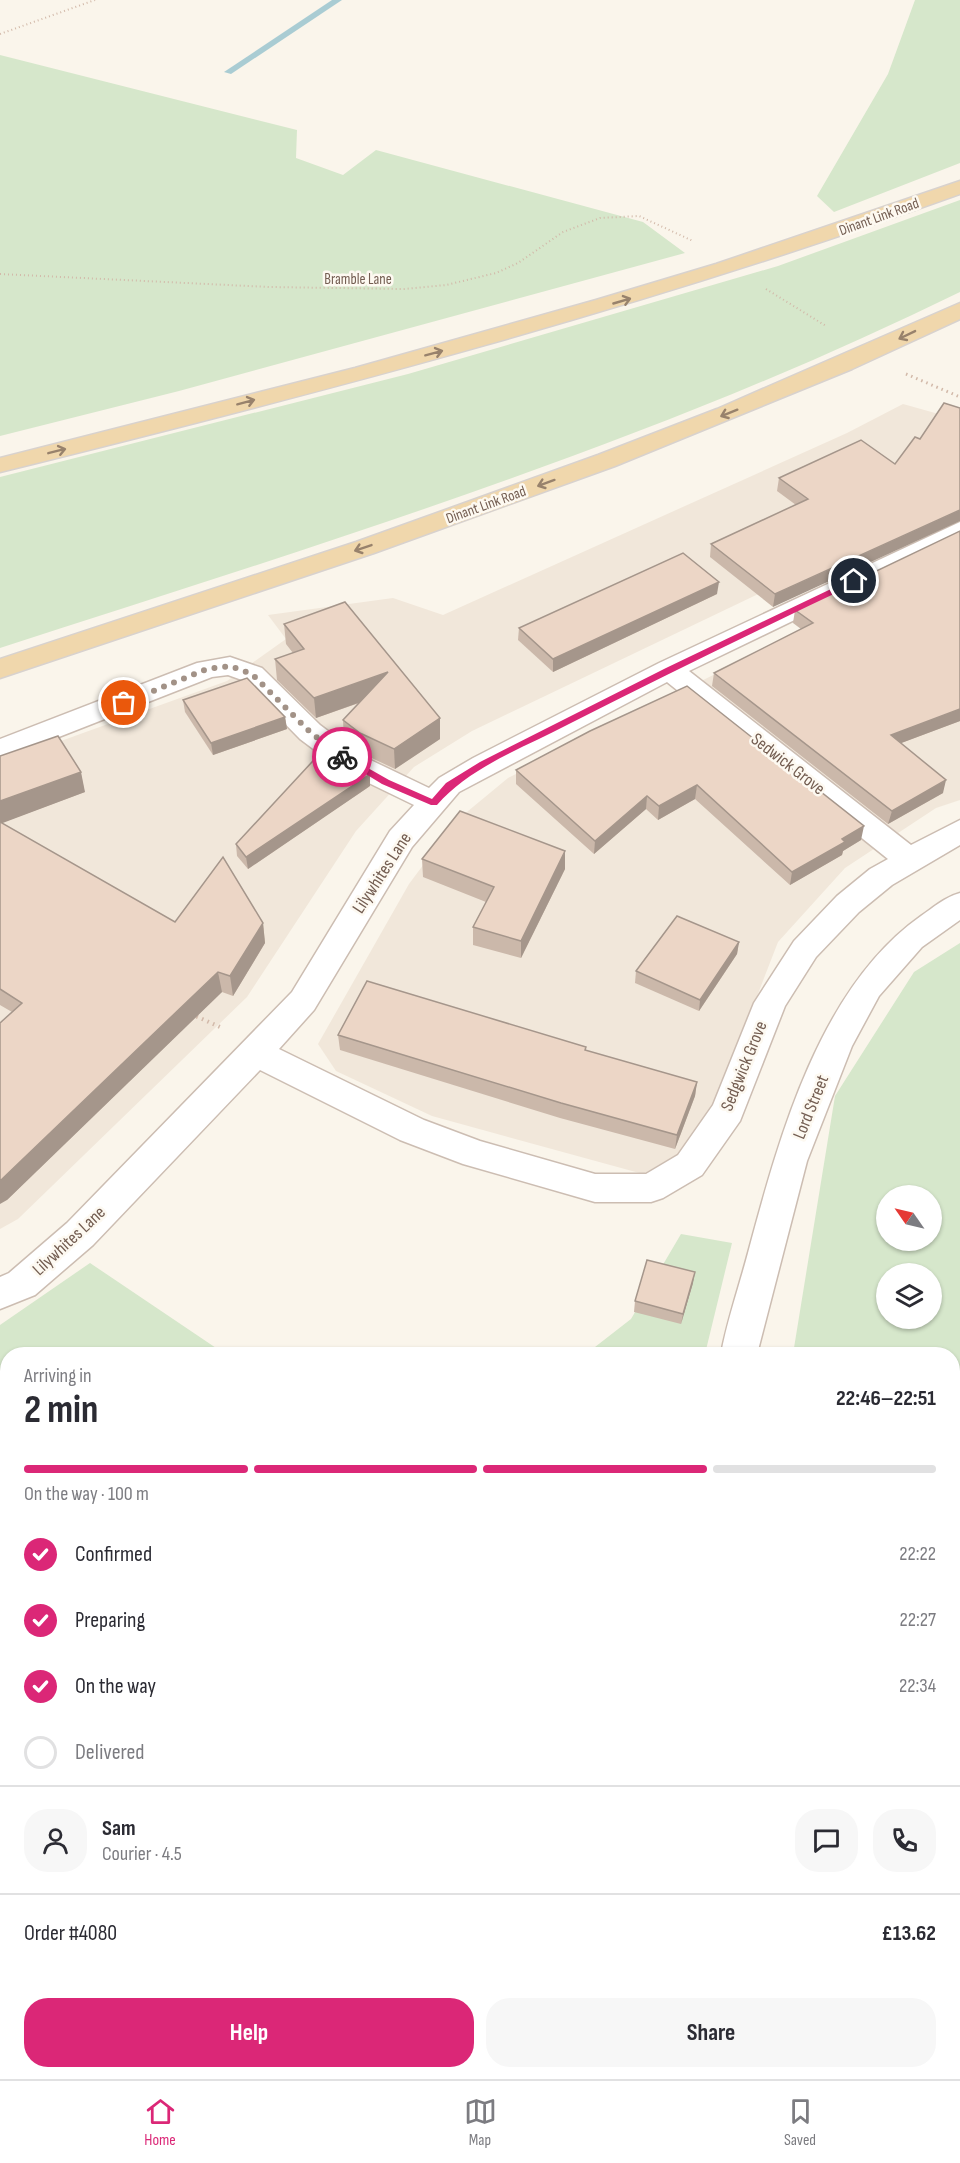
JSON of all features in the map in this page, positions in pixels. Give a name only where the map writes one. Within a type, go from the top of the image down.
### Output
[{"type":"main road","name":"Dinant Link Road","points":[[0,465],[498,337],[628,300],[770,255],[960,187]]},
{"type":"main road","name":"Dinant Link Road","points":[[0,669],[468,512],[647,446],[788,389],[960,310]]},
{"type":"street","name":"Lilywhites Lane","points":[[0,1293],[22,1284],[80,1234],[256,1053],[303,1001],[401,839],[449,785],[483,765],[669,669],[960,530]]},
{"type":"street","points":[[0,750],[207,669],[230,666],[252,674],[310,732],[350,762],[434,803]]},
{"type":"street","name":"Sedwick Grove","points":[[669,669],[908,859]]},
{"type":"street","name":"Sedgwick Grove","points":[[256,1053],[412,1130],[475,1154],[596,1188],[651,1188],[690,1165],[728,1111],[770,1003],[805,949],[848,904],[908,859],[960,831]]},
{"type":"street","name":"Lord Street","points":[[741,1347],[790,1161],[835,1046],[852,1011],[867,987],[911,939],[960,904]]},
{"type":"path","points":[[0,34],[94,0]]},
{"type":"path","name":"Bramble Lane","points":[[0,274],[269,288],[404,289],[446,285],[496,273],[518,263],[563,232],[600,218],[639,216],[659,223],[693,241]]},
{"type":"path","points":[[765,288],[826,326]]},
{"type":"path","points":[[903,372],[960,397]]},
{"type":"path","points":[[182,1010],[221,1028],[213,1035]]},
{"type":"shaded area","points":[[903,404],[960,420],[955,500],[472,731],[414,767],[356,831],[247,997],[18,1219],[0,1229],[0,763],[227,681],[286,639],[268,615],[393,598],[443,615],[847,433]]},
{"type":"shaded area","points":[[960,551],[960,800],[936,808],[845,868],[778,942],[706,1128],[682,1152],[643,1174],[432,1116],[336,1071],[318,1044],[409,884],[456,821],[508,778]]},
{"type":"green space","points":[[915,0],[960,0],[960,163],[834,212],[817,196],[888,74]]},
{"type":"green space","points":[[0,55],[297,130],[296,158],[343,175],[376,150],[643,222],[685,253],[179,391],[0,436]]},
{"type":"green space","points":[[960,200],[960,292],[726,397],[607,443],[365,529],[0,648],[0,477],[408,374],[778,266]]},
{"type":"green space","points":[[960,943],[960,1347],[794,1347],[835,1096],[914,972]]},
{"type":"green space","points":[[681,1234],[732,1243],[707,1347],[595,1347],[631,1319]]},
{"type":"green space","points":[[90,1263],[215,1347],[0,1347],[0,1325]]},
{"type":"building","points":[[944,403],[960,408],[960,510],[775,594],[711,544],[808,499],[779,478],[861,440],[895,464],[915,437],[920,439]]},
{"type":"building","points":[[960,531],[960,709],[891,735],[946,780],[892,811],[714,673],[813,623],[795,610]]},
{"type":"building","points":[[683,553],[719,582],[553,659],[519,628]]},
{"type":"building","points":[[345,602],[440,718],[394,749],[360,733],[343,720],[388,672],[314,698],[275,659],[304,649],[284,624]]},
{"type":"building","points":[[247,678],[285,717],[211,743],[183,700]]},
{"type":"building","points":[[687,686],[864,826],[842,839],[845,842],[792,872],[697,785],[659,806],[647,796],[595,841],[516,770],[590,731]]},
{"type":"building","points":[[58,736],[81,772],[0,801],[0,756]]},
{"type":"building","points":[[324,749],[338,759],[370,774],[246,857],[236,844]]},
{"type":"building","points":[[460,811],[565,851],[521,941],[473,927],[494,887],[422,859]]},
{"type":"building","points":[[0,822],[175,922],[223,857],[263,923],[230,976],[218,972],[0,1181],[0,1023],[22,1003],[0,989]]},
{"type":"building","points":[[677,916],[739,942],[700,1000],[636,971]]},
{"type":"building","points":[[367,981],[586,1047],[585,1050],[697,1082],[677,1135],[561,1103],[338,1035]]},
{"type":"building","points":[[647,1260],[695,1272],[683,1314],[635,1301]]},
{"type":"waterway","points":[[228,72],[338,0]]},
{"type":"way so far","points":[[124,703],[207,669],[230,666],[252,674],[310,732],[342,757]]},
{"type":"route","points":[[342,757],[386,782],[434,803],[449,785],[483,765],[669,669],[854,581]]}]
